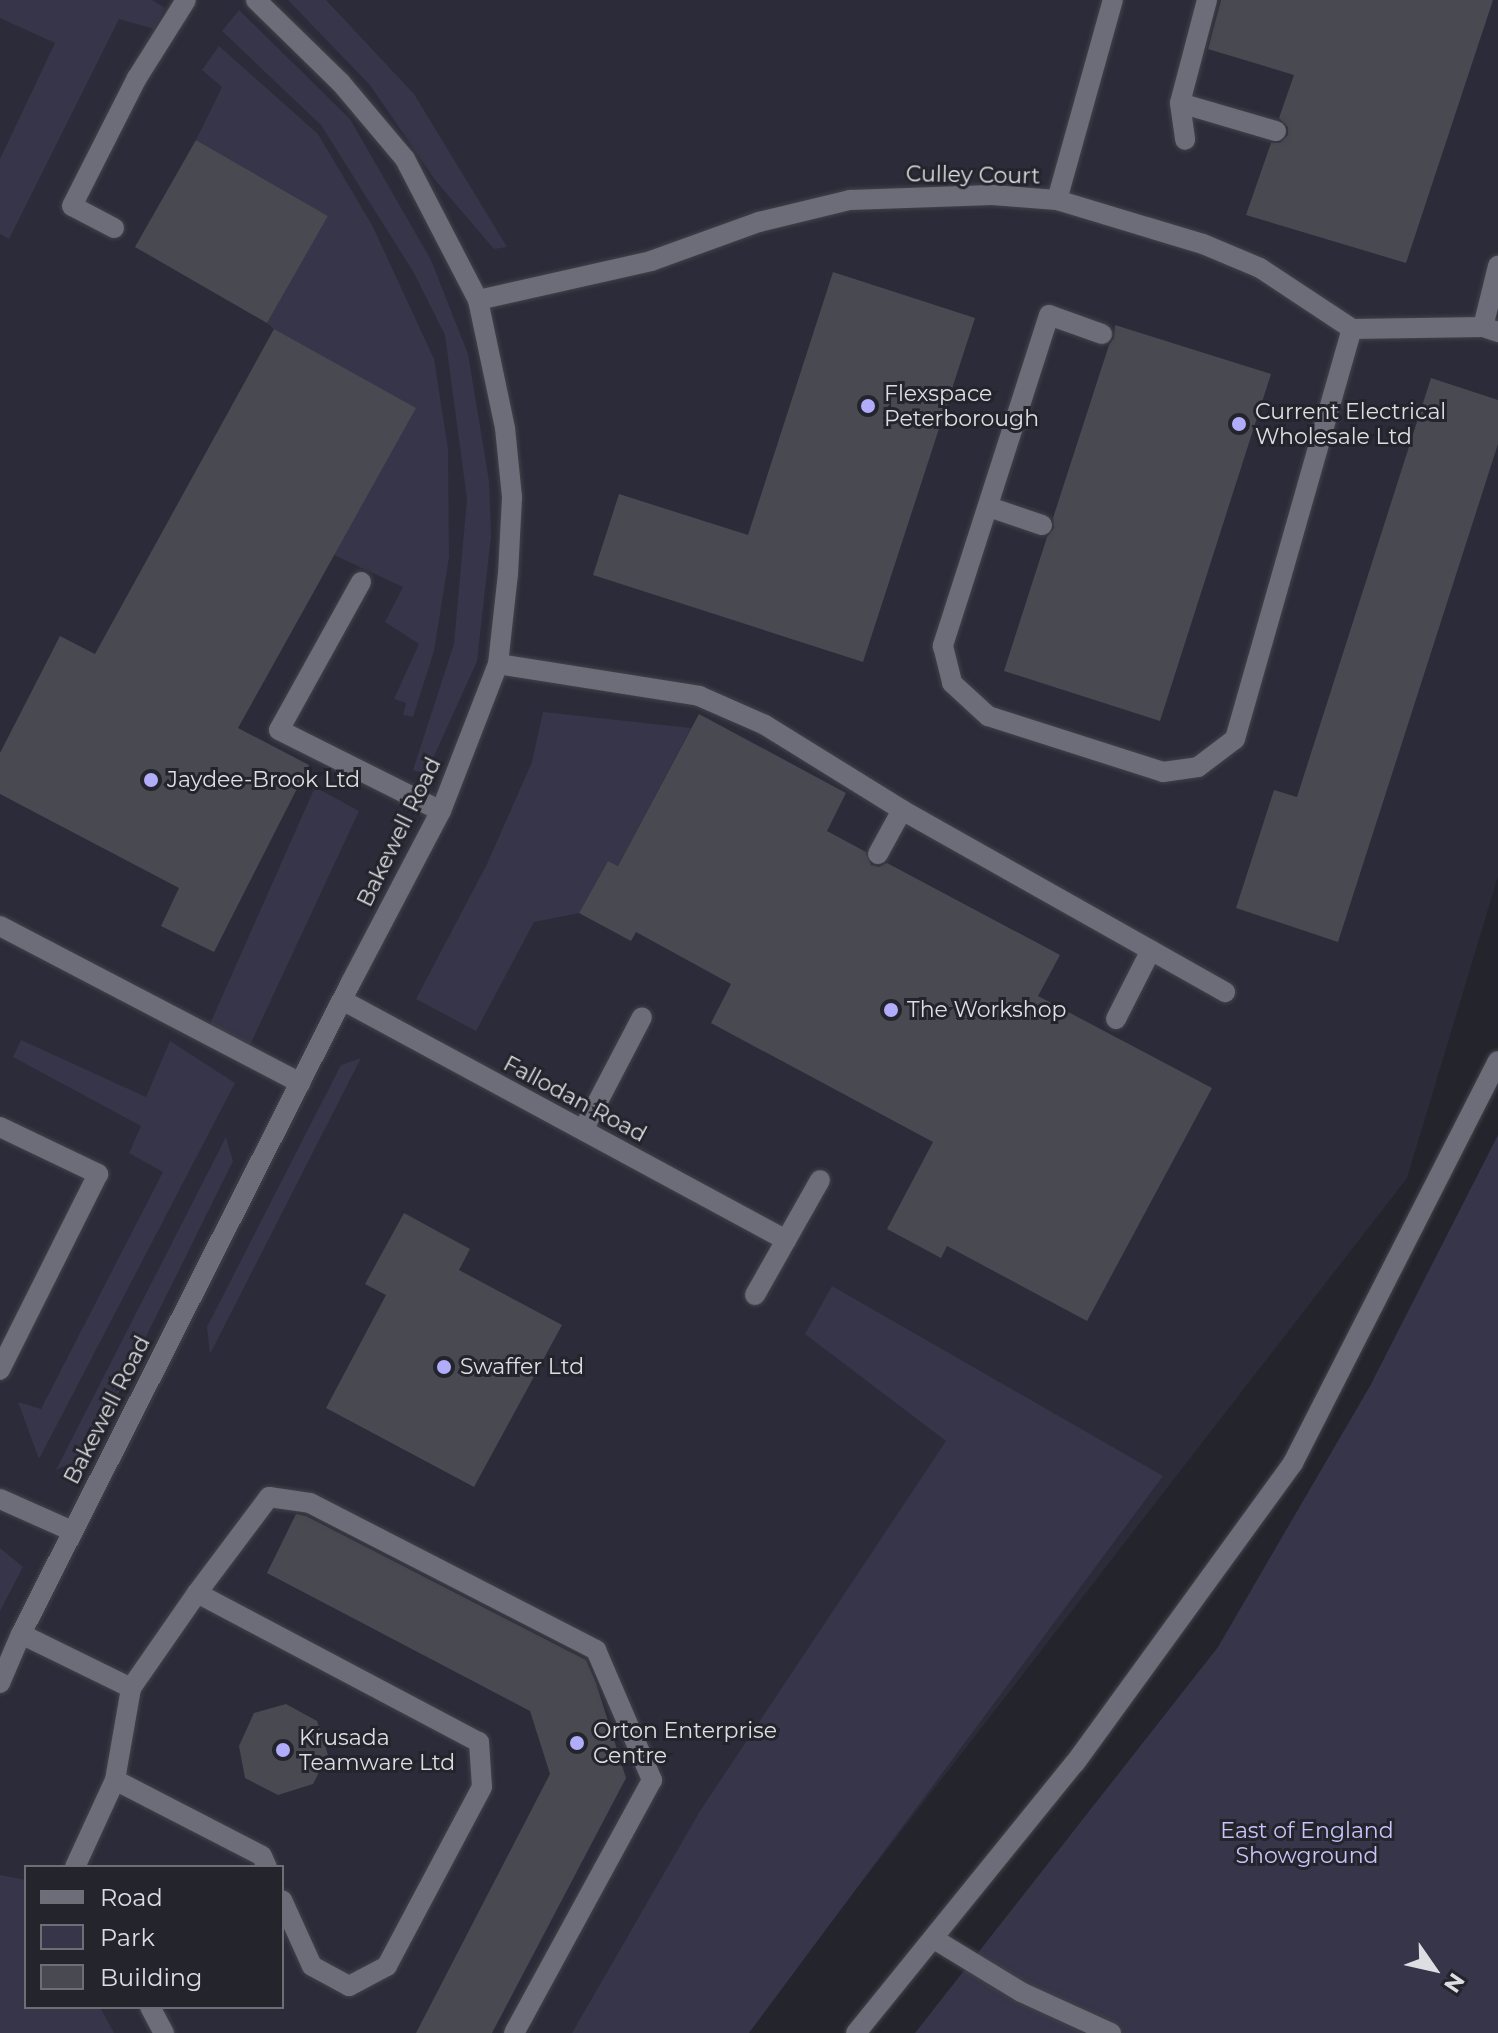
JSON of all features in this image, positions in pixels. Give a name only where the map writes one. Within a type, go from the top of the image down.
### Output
[{"type":"street","points":[[114,228],[72,206],[137,78],[186,0]]},
{"type":"street","name":"Bakewell Road","points":[[0,1683],[72,1531],[441,811],[498,664],[508,574],[512,497],[505,428],[478,300],[405,159],[341,83],[256,0]]},
{"type":"street","points":[[1057,200],[1113,0]]},
{"type":"street","points":[[1185,140],[1180,103],[1207,0]]},
{"type":"street","points":[[1180,103],[1276,131]]},
{"type":"street","name":"Culley Court","points":[[478,300],[651,261],[759,222],[850,200],[992,195],[1057,200],[1203,244],[1260,268],[1352,329]]},
{"type":"street","points":[[1102,334],[1049,315],[943,646],[952,683],[988,716],[1163,772],[1198,767],[1235,739],[1352,329],[1490,330],[1498,266]]},
{"type":"street","points":[[989,507],[1042,525]]},
{"type":"street","points":[[361,582],[279,730],[441,811]]},
{"type":"street","points":[[498,664],[699,696],[1225,992]]},
{"type":"street","points":[[878,854],[902,810]]},
{"type":"street","points":[[0,926],[300,1083]]},
{"type":"street","points":[[1116,1019],[1151,950]]},
{"type":"street","name":"Fallodan Road","points":[[342,1000],[786,1240]]},
{"type":"street","points":[[583,1130],[642,1017]]},
{"type":"street","points":[[856,2033],[1075,1763],[1293,1463],[1498,1061]]},
{"type":"street","points":[[0,1127],[98,1174],[0,1370]]},
{"type":"street","points":[[755,1295],[820,1180]]},
{"type":"street","points":[[76,1865],[115,1780],[131,1688],[269,1497],[310,1503],[596,1650],[652,1780],[514,2033]]},
{"type":"street","points":[[0,1499],[72,1531]]},
{"type":"street","points":[[197,1593],[479,1742],[482,1787],[387,1966],[349,1986],[312,1966],[284,1904]]},
{"type":"street","points":[[21,1634],[131,1688]]},
{"type":"street","points":[[115,1780],[262,1856],[266,1865]]},
{"type":"street","points":[[934,1939],[1021,1992],[1111,2033]]},
{"type":"street","points":[[151,2009],[164,2033]]},
{"type":"shaded area","points":[[0,0],[1498,0],[1498,876],[1407,1178],[745,2033],[0,2033]]},
{"type":"green space","points":[[0,0],[152,0],[165,8],[154,29],[119,19],[9,239],[0,234],[0,159],[55,43],[0,18]]},
{"type":"green space","points":[[288,0],[326,0],[414,94],[507,247],[494,249],[435,180],[370,85]]},
{"type":"green space","points":[[239,10],[350,119],[431,260],[468,354],[489,481],[491,536],[477,661],[426,774],[413,770],[454,644],[467,499],[445,335],[414,273],[321,125],[222,31]]},
{"type":"green space","points":[[219,46],[318,134],[372,225],[434,359],[448,449],[449,557],[434,651],[413,717],[403,715],[406,703],[394,699],[419,644],[385,622],[403,587],[334,555],[274,329],[267,323],[328,216],[196,140],[222,87],[202,70]]},
{"type":"green space","points":[[543,712],[691,728],[618,866],[608,861],[579,913],[534,922],[476,1031],[416,999],[487,864],[532,762]]},
{"type":"green space","points":[[315,787],[359,811],[250,1045],[209,1026]]},
{"type":"green space","points":[[21,1040],[146,1097],[170,1041],[235,1083],[39,1459],[18,1402],[41,1409],[163,1172],[129,1153],[141,1126],[13,1057]]},
{"type":"green space","points":[[361,1058],[210,1354],[207,1327],[341,1065]]},
{"type":"green space","name":"East of England Showground","points":[[1498,1135],[1498,2033],[915,2033],[1218,1647],[1370,1386]]},
{"type":"green space","points":[[226,1137],[233,1161],[87,1456],[56,1470]]},
{"type":"green space","points":[[832,1286],[1163,1476],[749,2033],[572,2033],[700,1811],[946,1441],[805,1334]]},
{"type":"green space","points":[[0,1548],[23,1567],[0,1611]]},
{"type":"green space","points":[[0,1875],[24,1880],[24,2009],[101,2009],[114,2033],[0,2033]]},
{"type":"building","points":[[1221,0],[1493,0],[1406,263],[1246,215],[1271,143],[1280,143],[1288,135],[1288,127],[1279,118],[1294,75],[1208,49]]},
{"type":"building","points":[[196,140],[328,216],[267,323],[135,247]]},
{"type":"building","name":"Flexspace Peterborough","points":[[833,272],[975,318],[863,662],[593,575],[619,494],[748,535]]},
{"type":"building","name":"Flexspace Peterborough","points":[[1115,325],[1271,374],[1160,721],[1004,671],[1047,537],[1054,528],[1053,518],[1109,345],[1114,338]]},
{"type":"building","points":[[274,329],[416,408],[238,728],[309,765],[214,952],[161,926],[179,888],[0,794],[0,753],[60,636],[95,654]]},
{"type":"building","points":[[1431,378],[1498,400],[1498,444],[1338,942],[1236,908],[1274,790],[1297,797]]},
{"type":"building","name":"The Workshop","points":[[699,714],[846,793],[827,831],[866,852],[871,865],[879,867],[887,863],[1060,955],[1038,996],[1212,1088],[1087,1321],[947,1246],[941,1258],[887,1229],[933,1142],[711,1023],[731,984],[636,932],[631,941],[579,913],[608,861],[618,866]]},
{"type":"building","name":"Swaffer Ltd","points":[[404,1213],[470,1249],[459,1270],[562,1325],[474,1487],[326,1408],[386,1295],[365,1284]]},
{"type":"building","name":"Orton Enterprise Centre","points":[[296,1514],[306,1516],[586,1660],[596,1683],[626,1778],[492,2033],[416,2033],[550,1774],[530,1711],[267,1573]]},
{"type":"building","name":"Krusada Teamware Ltd","points":[[286,1704],[317,1721],[328,1755],[313,1784],[278,1795],[245,1778],[239,1746],[254,1713]]},
{"type":"place","name":"Flexspace Peterborough","points":[[868,406]]},
{"type":"place","name":"Current Electrical Wholesale Ltd","points":[[1239,424]]},
{"type":"place","name":"Jaydee-Brook Ltd","points":[[151,780]]},
{"type":"place","name":"The Workshop","points":[[891,1010]]},
{"type":"place","name":"Swaffer Ltd","points":[[444,1367]]},
{"type":"place","name":"Orton Enterprise Centre","points":[[577,1743]]},
{"type":"place","name":"Krusada Teamware Ltd","points":[[283,1750]]}]
